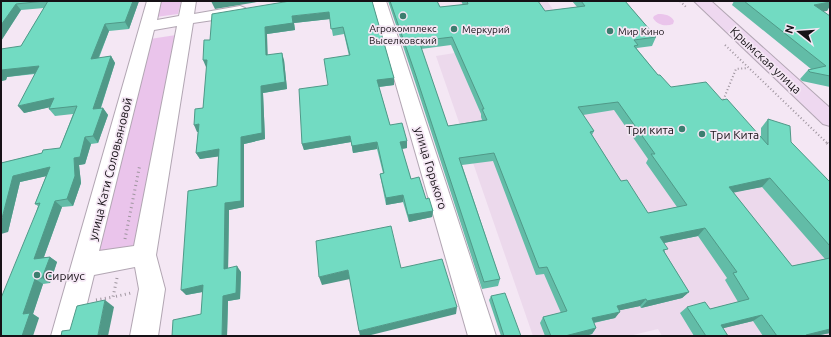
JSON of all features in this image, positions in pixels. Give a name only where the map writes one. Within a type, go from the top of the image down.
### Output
[{"type":"street","name":"улица Кати Соловьяновой","points":[[65,336],[154,1]]},
{"type":"street","name":"улица Горького","points":[[379,1],[482,336]]},
{"type":"street","name":"Крымская улица","points":[[697,6],[830,119]]},
{"type":"street","points":[[147,26],[188,10],[254,8]]},
{"type":"street","points":[[144,336],[152,288],[144,255],[188,10]]},
{"type":"street","points":[[85,265],[144,255]]},
{"type":"path","points":[[680,1],[697,6]]},
{"type":"path","points":[[722,42],[830,146]]},
{"type":"path","points":[[722,103],[736,69],[748,68]]},
{"type":"shaded area","points":[[160,1],[181,1],[178,14],[156,17]]},
{"type":"shaded area","points":[[459,1],[547,1],[674,176],[793,157],[830,197],[830,336],[662,336],[658,329],[629,336],[533,336],[436,56],[504,45],[463,9]]},
{"type":"shaded area","points":[[658,14],[669,16],[674,21],[673,24],[659,24],[653,18]]},
{"type":"shaded area","points":[[176,35],[141,246],[97,253],[150,39]]},
{"type":"building","points":[[1,1],[45,1],[16,4],[1,25]]},
{"type":"building","points":[[48,1],[133,1],[125,22],[105,24],[91,59],[111,56],[93,109],[103,108],[93,136],[85,137],[80,157],[74,158],[75,176],[67,199],[55,201],[34,259],[50,257],[42,278],[35,279],[23,314],[30,313],[22,336],[1,336],[1,298],[40,203],[35,204],[50,167],[13,176],[1,222],[1,163],[42,153],[43,150],[60,148],[77,106],[49,109],[54,98],[18,106],[39,66],[1,70],[1,49],[21,46]]},
{"type":"building","points":[[290,1],[372,1],[394,78],[377,80],[390,125],[402,123],[407,141],[400,142],[411,179],[419,177],[426,199],[429,198],[433,211],[408,215],[403,195],[386,198],[380,174],[384,173],[377,142],[352,146],[350,136],[302,144],[299,89],[328,85],[324,59],[350,55],[343,27],[331,29],[329,12],[292,16],[293,23],[265,27],[266,55],[282,53],[285,82],[261,86],[262,133],[241,137],[241,201],[225,203],[224,269],[237,266],[236,293],[223,296],[222,336],[172,336],[173,320],[201,314],[203,285],[181,290],[188,191],[217,186],[219,149],[196,153],[199,124],[194,125],[195,109],[203,108],[207,60],[203,60],[204,40],[210,40],[212,14]]},
{"type":"building","points":[[390,1],[437,1],[440,7],[468,4],[467,1],[538,1],[545,11],[585,6],[581,1],[625,1],[656,37],[634,40],[638,45],[634,46],[658,75],[660,75],[671,87],[706,82],[722,100],[727,99],[768,145],[768,119],[790,126],[791,142],[830,182],[830,246],[770,178],[729,187],[792,266],[830,258],[830,329],[806,335],[807,336],[777,336],[762,315],[721,325],[728,336],[706,336],[687,307],[705,302],[710,309],[749,299],[733,273],[737,272],[705,228],[660,237],[668,249],[663,250],[689,292],[647,301],[646,299],[617,306],[620,312],[592,318],[596,328],[565,336],[551,336],[543,317],[567,311],[547,267],[539,268],[494,153],[459,158],[500,279],[484,282]],"holes":[[[452,37],[484,109],[482,109],[487,120],[448,126],[419,41]],[[618,102],[655,154],[651,154],[687,205],[648,213],[627,180],[621,181],[590,132],[594,131],[578,107]]]},
{"type":"building","points":[[744,1],[830,1],[814,5],[830,16],[830,76],[810,72],[808,70],[826,66]]},
{"type":"building","points":[[391,226],[401,268],[442,259],[457,307],[359,331],[348,270],[319,277],[316,241]]},
{"type":"building","points":[[505,293],[521,336],[504,336],[491,296]]},
{"type":"building","points":[[105,300],[98,335],[101,334],[101,336],[61,336],[62,331],[70,330],[77,306]]},
{"type":"place","name":"Агрокомплекс Выселковский","points":[[403,16]]},
{"type":"place","name":"Меркурий","points":[[454,29]]},
{"type":"place","name":"Мир Кино","points":[[610,31]]},
{"type":"place","name":"Три кита","points":[[682,129]]},
{"type":"place","name":"Три Кита","points":[[702,134]]},
{"type":"place","name":"Сириус","points":[[37,275]]}]
